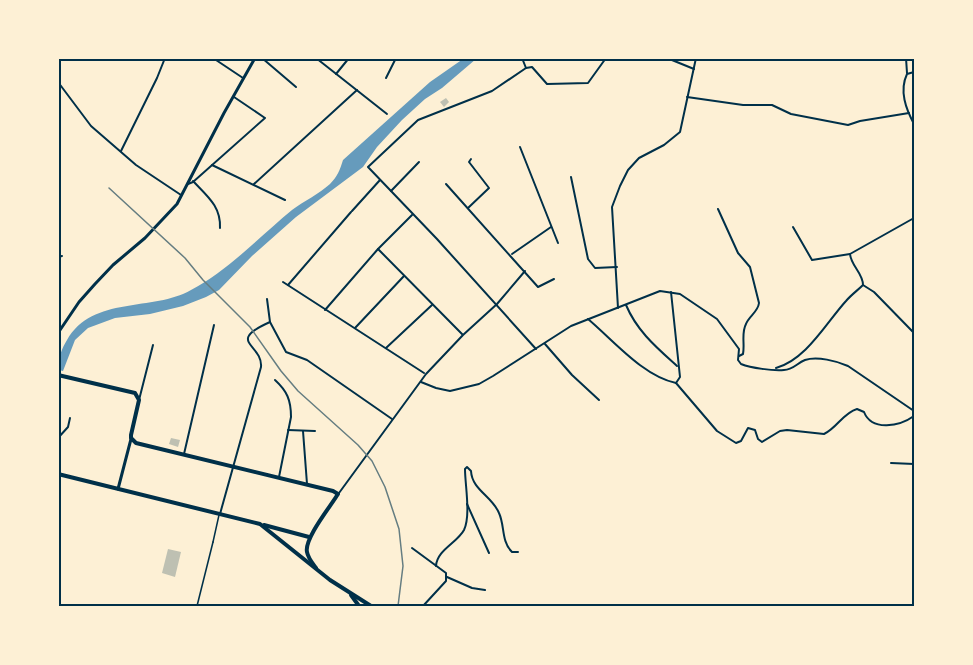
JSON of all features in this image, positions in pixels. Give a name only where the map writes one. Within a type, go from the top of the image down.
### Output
[{"type":"highway","points":[[58,375],[106,385],[132,392],[138,396],[131,438],[136,443],[307,484],[338,494],[309,537],[307,555],[316,568]]},
{"type":"highway","points":[[58,474],[309,537]]},
{"type":"highway","points":[[260,524],[348,592],[371,606]]},
{"type":"highway","points":[[348,592],[359,606]]},
{"type":"street","points":[[121,151],[158,78],[165,58]]},
{"type":"street","points":[[213,58],[243,78]]},
{"type":"street","points":[[59,332],[79,302],[113,265],[145,238],[177,204],[255,58]]},
{"type":"street","points":[[262,58],[296,87]]},
{"type":"street","points":[[316,58],[387,114]]},
{"type":"street","points":[[336,74],[349,58]]},
{"type":"street","points":[[386,78],[396,58]]},
{"type":"street","points":[[522,58],[526,68]]},
{"type":"street","points":[[536,349],[497,304],[368,167],[418,120],[492,91],[526,68],[532,67],[547,84],[588,83],[606,58]]},
{"type":"street","points":[[667,58],[694,69]]},
{"type":"street","points":[[618,308],[612,207],[628,170],[639,158],[664,146],[680,132],[696,58]]},
{"type":"street","points":[[906,58],[907,74],[903,89],[909,113],[915,124]]},
{"type":"street","points":[[907,74],[915,72]]},
{"type":"street","points":[[58,82],[91,126],[136,165],[182,195]]},
{"type":"street","points":[[254,184],[357,90]]},
{"type":"street","points":[[192,179],[266,118],[234,97]]},
{"type":"street","points":[[687,97],[743,105],[772,105],[791,114],[848,125],[909,113]]},
{"type":"street","points":[[520,147],[558,243]]},
{"type":"street","points":[[468,208],[489,188],[469,162],[471,159]]},
{"type":"street","points":[[391,191],[419,162]]},
{"type":"street","points":[[212,164],[285,200]]},
{"type":"street","points":[[571,177],[591,265],[599,269],[617,267]]},
{"type":"street","points":[[192,179],[217,206],[220,228]]},
{"type":"street","points":[[288,285],[380,180]]},
{"type":"street","points":[[446,184],[538,286],[554,279]]},
{"type":"street","points":[[718,209],[738,253],[750,267],[759,303],[759,308],[746,322],[743,354],[739,356]]},
{"type":"street","points":[[325,310],[378,249],[413,214]]},
{"type":"street","points":[[793,227],[812,260],[850,254],[915,219]]},
{"type":"street","points":[[511,255],[551,227]]},
{"type":"street","points":[[378,249],[463,335]]},
{"type":"street","points":[[773,369],[794,359],[863,285],[863,278],[850,259],[850,254]]},
{"type":"street","points":[[338,494],[426,374],[497,304],[525,271]]},
{"type":"street","points":[[355,328],[404,276]]},
{"type":"street","points":[[283,282],[426,374]]},
{"type":"street","points":[[863,285],[874,292],[915,333]]},
{"type":"street","points":[[421,382],[450,391],[465,388],[493,376],[571,326],[660,291],[680,294],[717,319],[736,343],[739,349],[738,360],[741,364],[783,370],[794,368],[804,360],[810,359],[839,362],[915,411]]},
{"type":"street","points":[[671,292],[680,377],[676,383]]},
{"type":"street","points":[[267,299],[270,322],[286,352],[307,360],[392,419]]},
{"type":"street","points":[[386,348],[433,304]]},
{"type":"street","points":[[626,305],[641,332],[678,367]]},
{"type":"street","points":[[588,319],[640,366],[667,381],[676,383],[717,431],[736,443],[741,441],[748,428],[755,430],[758,440],[762,442],[780,431],[787,430],[824,434],[846,414],[857,409],[864,412],[873,422],[890,426],[915,416]]},
{"type":"street","points":[[197,606],[232,466],[262,362],[248,343],[249,333],[270,322]]},
{"type":"street","points":[[184,455],[214,325]]},
{"type":"street","points":[[545,344],[572,375],[599,400]]},
{"type":"street","points":[[139,400],[153,345]]},
{"type":"street","points":[[274,380],[289,398],[291,417],[279,477]]},
{"type":"street","points":[[58,438],[68,427],[70,418]]},
{"type":"street","points":[[288,430],[315,431]]},
{"type":"street","points":[[303,431],[307,484]]},
{"type":"street","points":[[118,489],[131,438]]},
{"type":"street","points":[[891,463],[915,464]]},
{"type":"street","points":[[436,566],[438,559],[464,530],[467,503],[465,469],[467,467],[471,471],[473,482],[500,513],[508,548],[512,552],[518,552]]},
{"type":"street","points":[[467,503],[489,553]]},
{"type":"street","points":[[412,548],[446,573],[447,577],[472,588],[485,590]]},
{"type":"street","points":[[423,606],[447,577]]},
{"type":"water","points":[[463,59],[476,59],[402,120],[377,147],[363,167],[296,217],[252,256],[219,290],[183,306],[150,314],[115,318],[88,328],[75,340],[63,371],[59,370],[63,347],[78,326],[92,316],[108,310],[176,297],[218,273],[292,210],[330,184],[335,179],[343,160],[430,82]]},
{"type":"building","points":[[446,98],[449,102],[444,107],[440,102]]},
{"type":"building","points":[[171,438],[180,440],[178,447],[169,444]]},
{"type":"building","points":[[168,549],[181,552],[175,577],[162,573]]},
{"type":"railway","points":[[109,188],[185,258],[203,280],[250,327],[298,391],[358,445],[372,461],[385,487],[399,529],[403,566],[398,606]]}]
